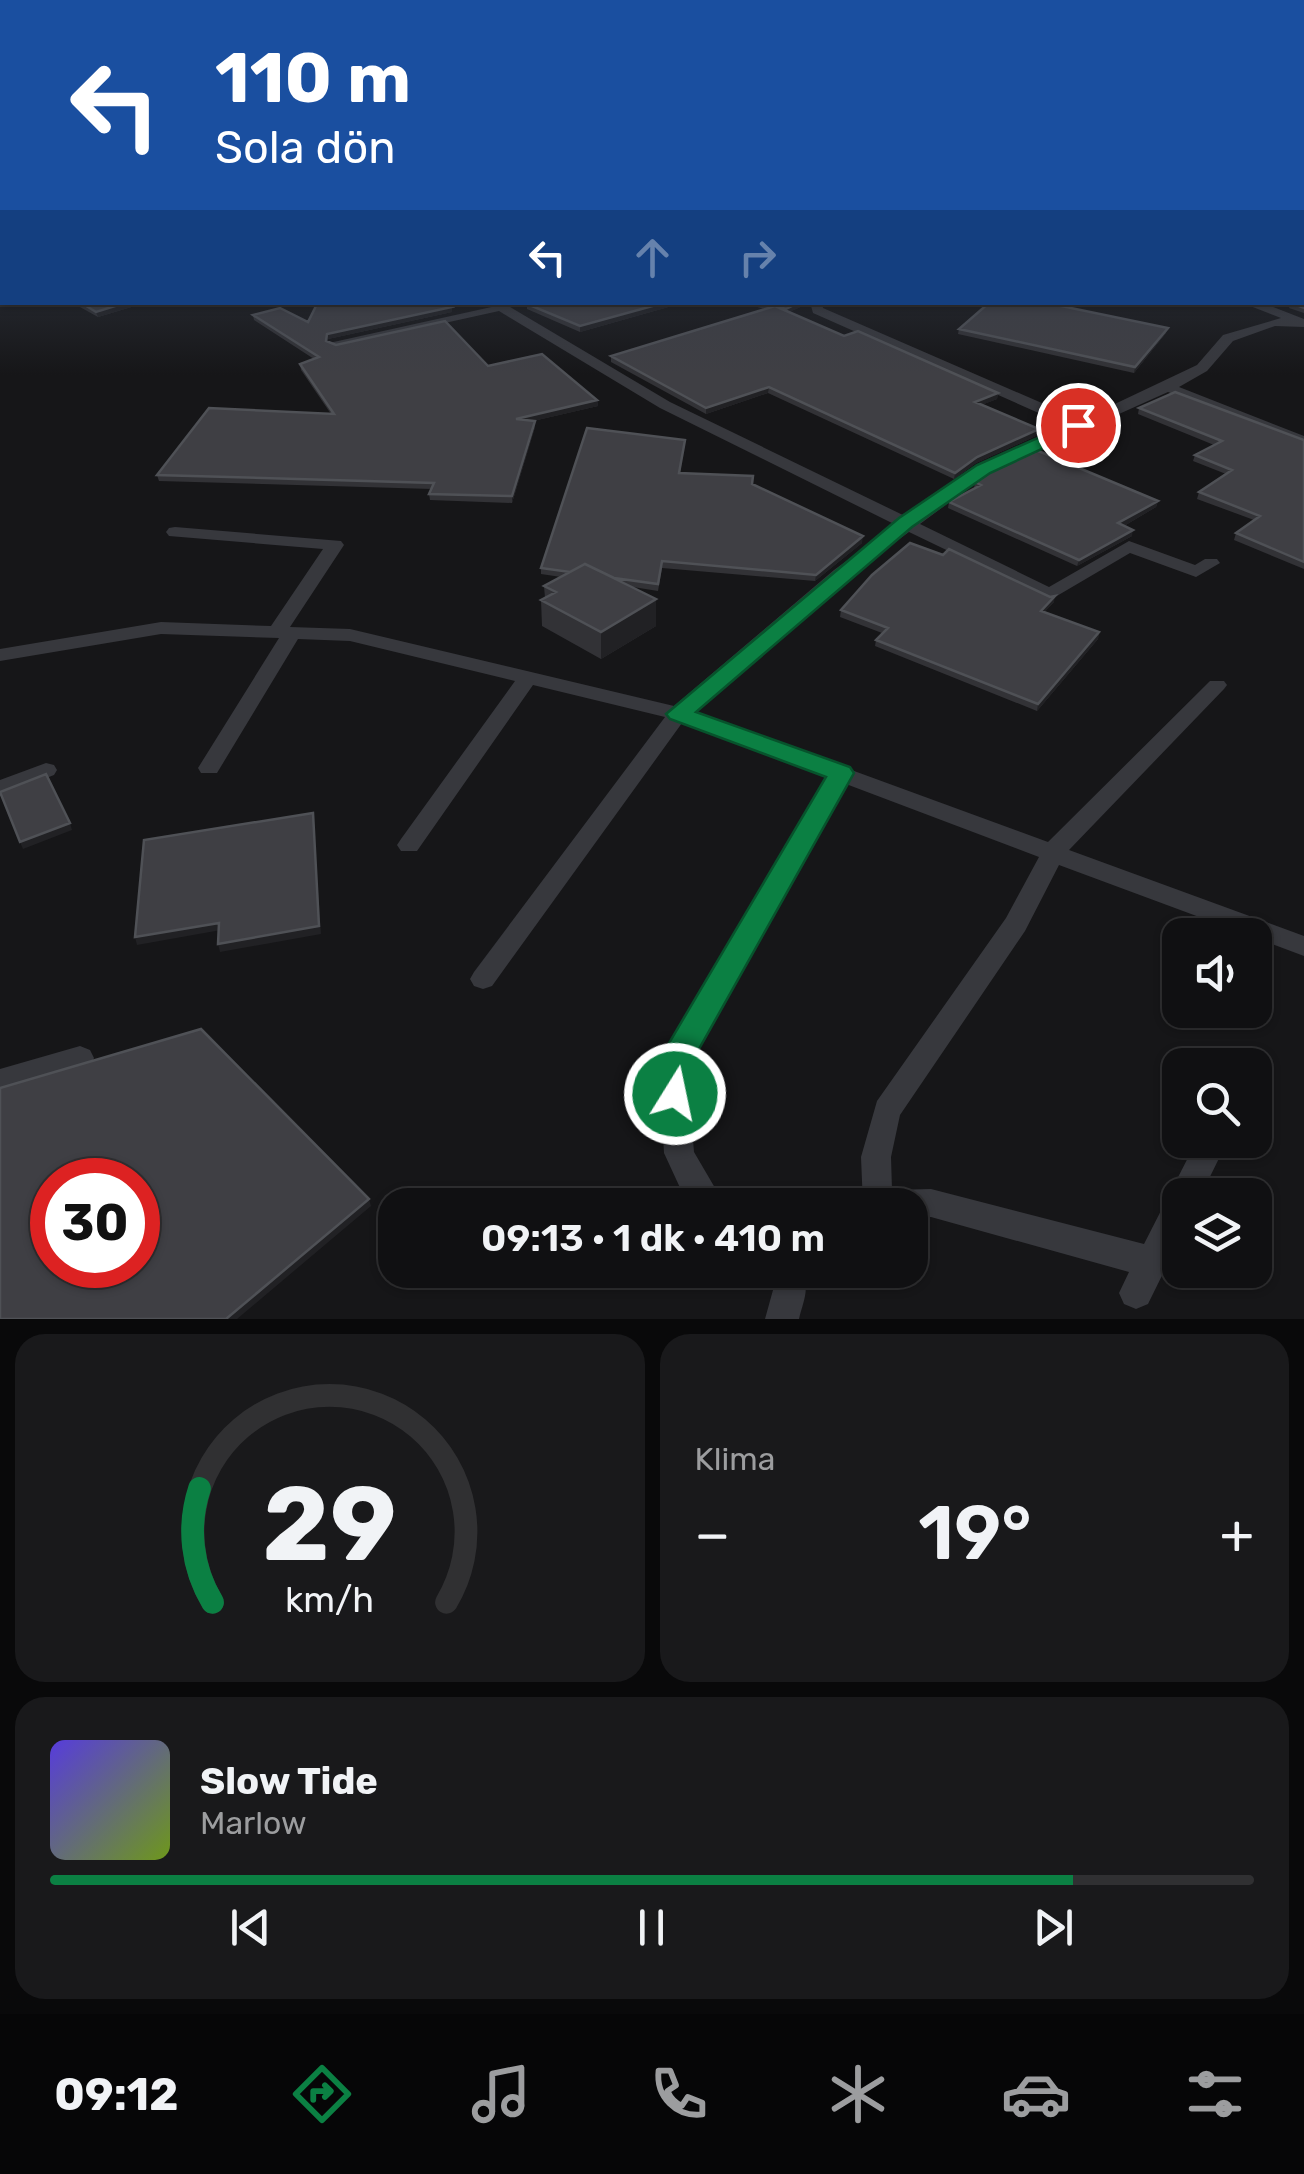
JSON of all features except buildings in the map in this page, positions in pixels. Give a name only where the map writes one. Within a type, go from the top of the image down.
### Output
[{"type":"street","points":[[816,305],[817,310],[1078,425]]},
{"type":"street","points":[[1254,305],[1301,322]]},
{"type":"street","points":[[336,342],[500,307],[665,405],[1050,594],[1129,546],[1196,572],[1211,563]]},
{"type":"street","points":[[484,979],[678,714],[906,522],[984,469],[1202,368],[1228,338],[1274,322],[1301,322]]},
{"type":"street","points":[[1167,387],[1304,441]]},
{"type":"street","points":[[175,532],[335,545],[209,768]]},
{"type":"street","points":[[0,655],[161,628],[350,635],[678,714],[1302,941]]},
{"type":"street","points":[[408,844],[528,678]]},
{"type":"street","points":[[875,1188],[872,1177],[876,1144],[888,1110],[1016,924],[1054,852],[1217,685]]},
{"type":"street","points":[[0,788],[46,770]]},
{"type":"street","points":[[699,1188],[679,1153],[673,1064],[841,773]]},
{"type":"street","points":[[0,1082],[80,1058]]},
{"type":"street","points":[[928,1203],[1152,1262]]},
{"type":"street","points":[[1136,1294],[1162,1242]]},
{"type":"street","points":[[782,1319],[788,1288]]},
{"type":"route","points":[[675,1094],[673,1064],[841,773],[678,714],[906,522],[984,469],[1078,425]]}]
